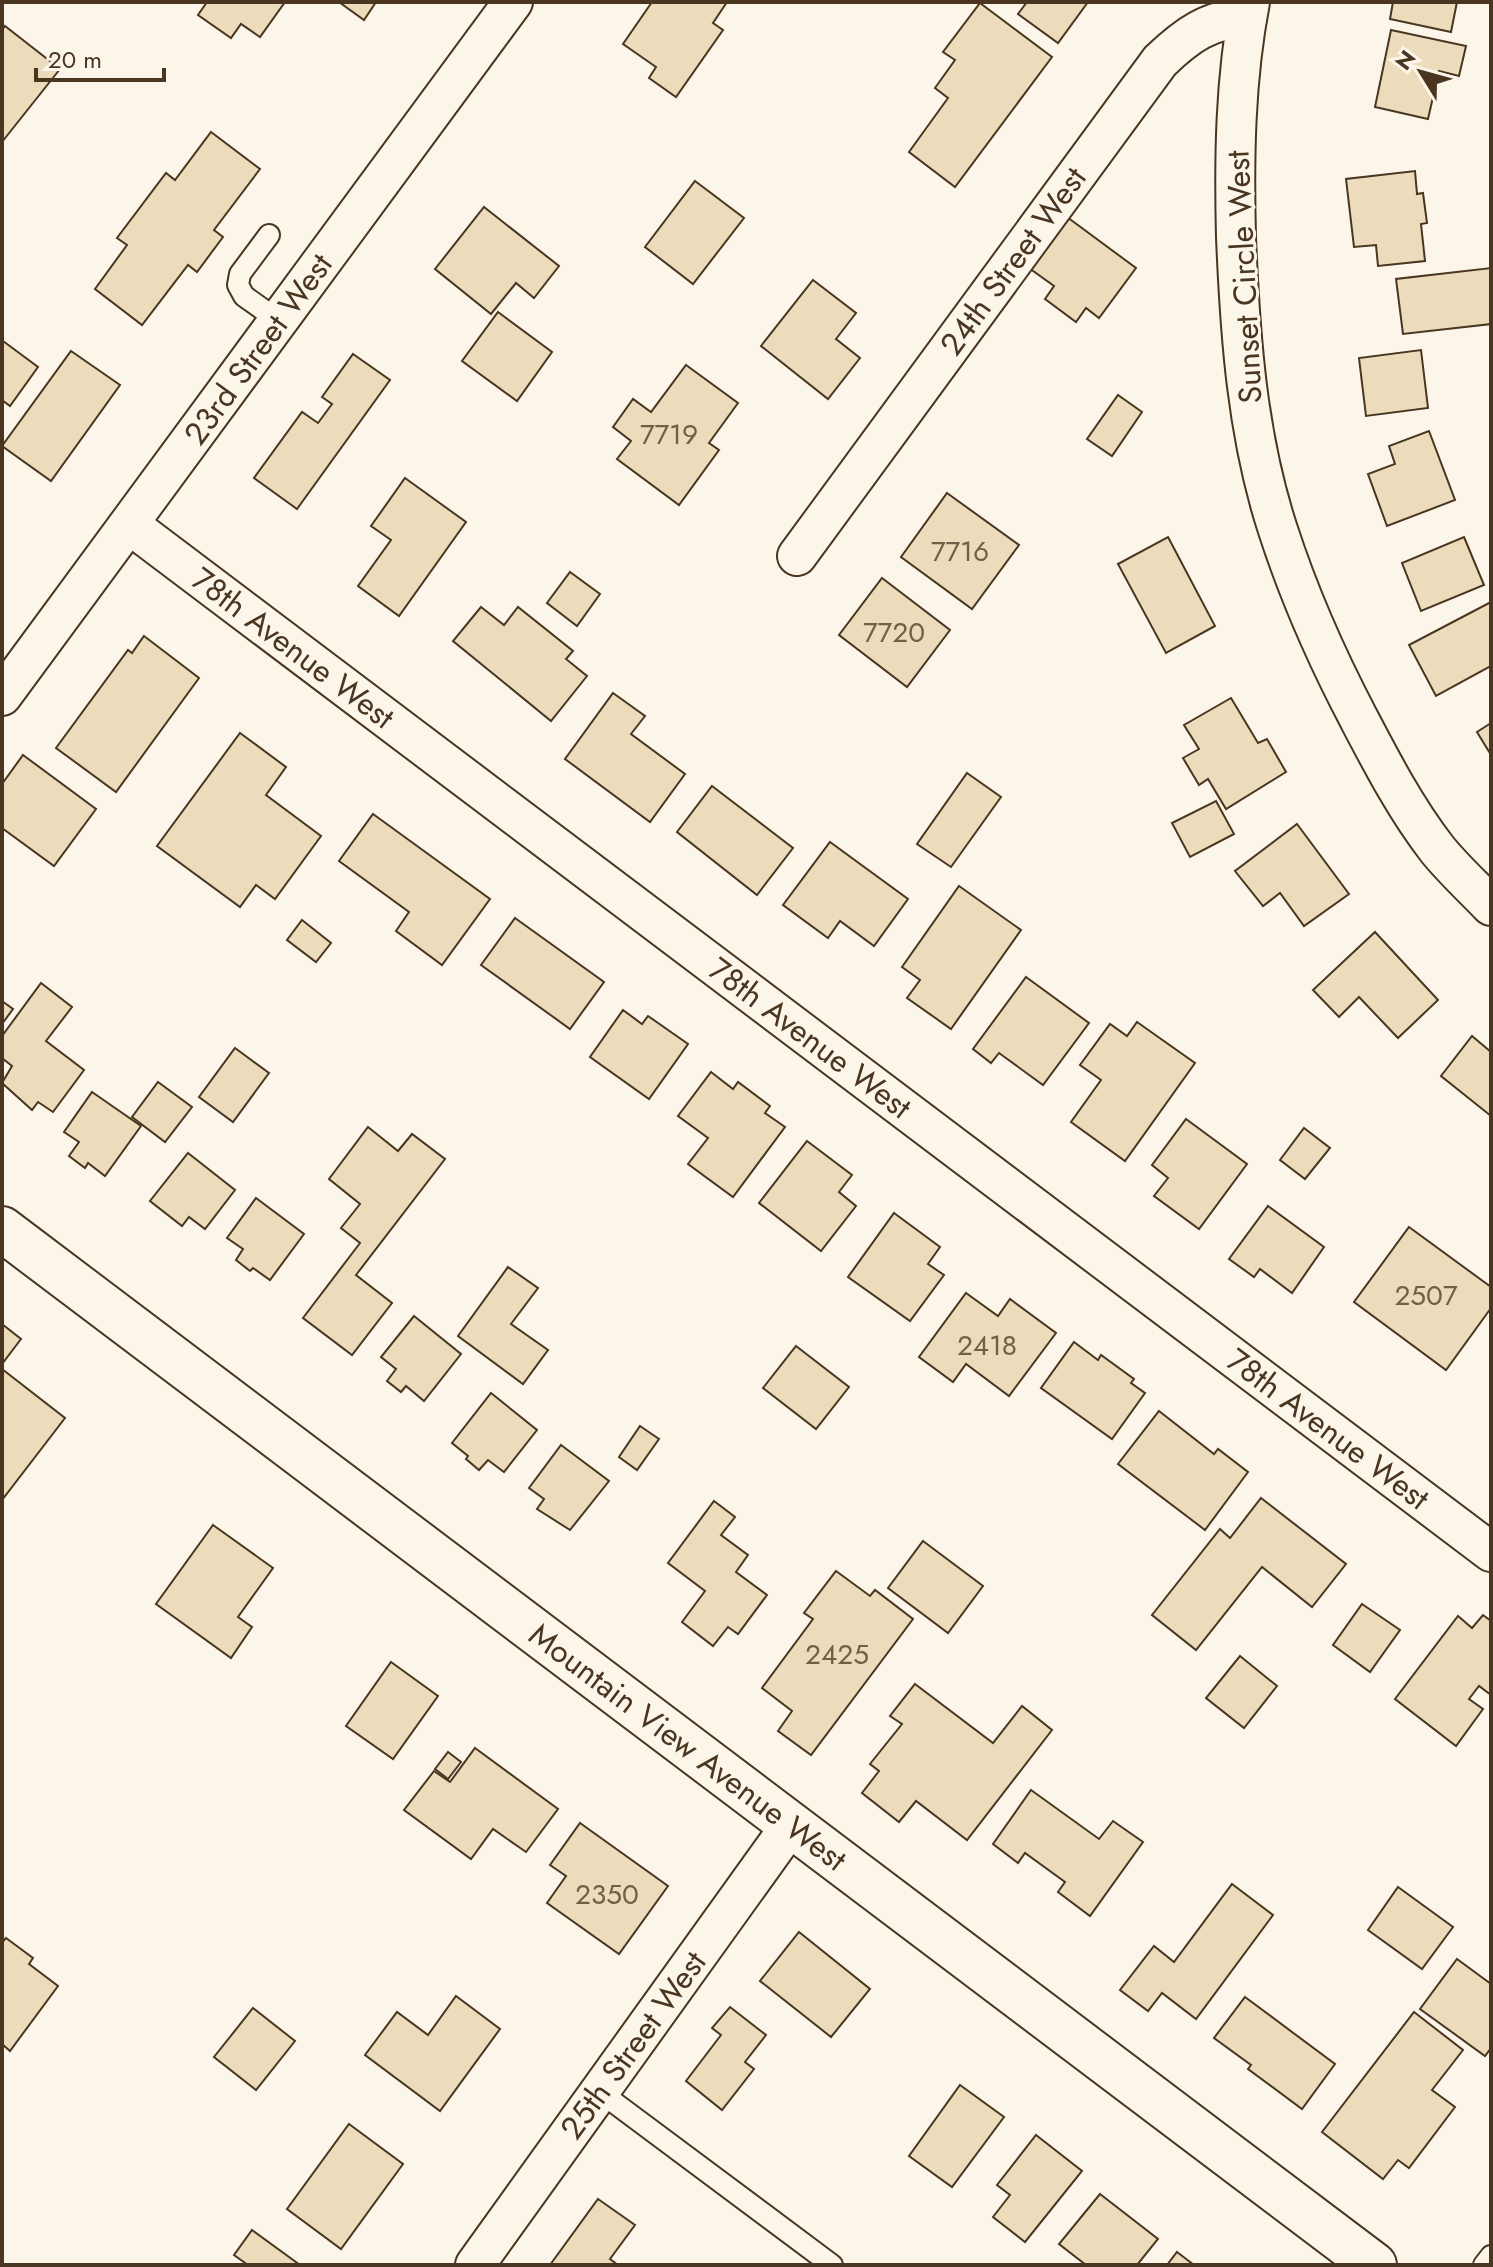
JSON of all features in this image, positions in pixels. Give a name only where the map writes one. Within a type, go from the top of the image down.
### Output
[{"type":"street","name":"23rd Street West","points":[[2,696],[513,2]]},
{"type":"street","name":"24th Street West","points":[[797,556],[1160,61],[1203,27],[1248,10]]},
{"type":"street","name":"Sunset Circle West","points":[[1248,10],[1239,95],[1235,181],[1240,317],[1256,441],[1277,528],[1303,600],[1343,689],[1383,766],[1437,849],[1491,906]]},
{"type":"street","name":"78th Avenue West","points":[[130,525],[1491,1552]]},
{"type":"street","name":"Mountain View Avenue West","points":[[2,1229],[1374,2265]]},
{"type":"street","name":"25th Street West","points":[[475,2265],[791,1825]]},
{"type":"lane","points":[[269,235],[240,274],[238,285],[244,296],[279,321]]},
{"type":"lane","points":[[600,2092],[832,2265]]},
{"type":"lane","points":[[1484,2265],[1491,2256]]},
{"type":"building","points":[[207,2],[285,2],[260,37],[241,24],[231,38],[198,15]]},
{"type":"building","points":[[339,2],[376,2],[364,20]]},
{"type":"building","points":[[652,2],[727,2],[713,23],[723,30],[676,97],[649,78],[656,67],[623,44]]},
{"type":"building","points":[[1027,2],[1088,2],[1058,43],[1018,14]]},
{"type":"building","points":[[1393,2],[1457,2],[1451,32],[1390,19]]},
{"type":"building","points":[[980,3],[1052,57],[955,187],[909,152],[948,98],[935,88],[955,60],[943,52]]},
{"type":"building","points":[[5,26],[60,69],[2,142],[2,30]]},
{"type":"building","points":[[1391,30],[1466,46],[1459,76],[1439,71],[1428,119],[1375,107]]},
{"type":"building","points":[[211,132],[260,169],[214,230],[223,237],[197,272],[188,265],[142,325],[95,289],[127,245],[117,238],[166,173],[175,180]]},
{"type":"building","points":[[1415,171],[1417,194],[1423,193],[1427,223],[1421,224],[1425,261],[1378,266],[1376,245],[1354,247],[1346,179]]},
{"type":"building","points":[[695,181],[744,218],[693,284],[645,247]]},
{"type":"building","points":[[484,207],[559,266],[534,298],[516,283],[491,314],[435,269]]},
{"type":"building","points":[[1067,217],[1136,268],[1099,318],[1086,308],[1076,322],[1045,299],[1054,286],[1029,268]]},
{"type":"building","points":[[1491,268],[1491,324],[1403,334],[1396,279]]},
{"type":"building","points":[[813,280],[856,313],[836,339],[860,358],[828,399],[761,346]]},
{"type":"building","points":[[498,312],[552,352],[517,401],[462,361]]},
{"type":"building","points":[[3,341],[38,367],[10,406],[2,400]]},
{"type":"building","points":[[1421,350],[1428,408],[1366,416],[1359,358]]},
{"type":"building","points":[[71,351],[120,385],[51,481],[2,446]]},
{"type":"building","points":[[353,354],[390,380],[297,509],[254,478],[302,412],[318,423],[332,404],[322,397]]},
{"type":"building","points":[[686,365],[738,403],[709,443],[719,450],[679,505],[617,459],[631,441],[613,427],[633,399],[651,412]]},
{"type":"building","points":[[1118,395],[1142,412],[1112,456],[1087,439]]},
{"type":"building","points":[[1429,431],[1455,500],[1387,526],[1368,474],[1395,464],[1389,446]]},
{"type":"building","points":[[405,478],[466,522],[399,616],[358,586],[391,540],[371,526]]},
{"type":"building","points":[[947,493],[1019,545],[972,609],[901,557]]},
{"type":"building","points":[[1168,537],[1215,626],[1166,653],[1118,564]]},
{"type":"building","points":[[1464,537],[1484,585],[1421,611],[1402,563]]},
{"type":"building","points":[[570,572],[600,594],[577,626],[547,603]]},
{"type":"building","points":[[882,578],[950,630],[907,687],[839,635]]},
{"type":"building","points":[[1491,602],[1491,666],[1436,696],[1409,645]]},
{"type":"building","points":[[481,607],[504,625],[518,607],[573,651],[566,659],[587,676],[551,721],[453,641]]},
{"type":"building","points":[[144,636],[199,678],[116,792],[56,748],[128,650],[132,653]]},
{"type":"building","points":[[613,693],[645,716],[631,734],[685,774],[650,822],[565,759]]},
{"type":"building","points":[[1231,698],[1258,743],[1267,739],[1286,772],[1226,809],[1208,779],[1199,785],[1183,758],[1199,749],[1184,725]]},
{"type":"building","points":[[1491,723],[1491,755],[1477,732]]},
{"type":"building","points":[[240,733],[286,767],[266,795],[321,836],[275,899],[256,885],[240,907],[157,846]]},
{"type":"building","points":[[23,755],[96,809],[54,866],[2,828],[2,784]]},
{"type":"building","points":[[967,773],[1001,797],[951,867],[917,844]]},
{"type":"building","points":[[712,786],[793,848],[757,895],[677,832]]},
{"type":"building","points":[[1216,801],[1234,834],[1190,857],[1172,823]]},
{"type":"building","points":[[373,814],[490,899],[442,965],[396,931],[409,912],[339,861]]},
{"type":"building","points":[[1297,824],[1349,894],[1304,926],[1280,893],[1263,906],[1235,871]]},
{"type":"building","points":[[830,842],[908,899],[874,946],[840,921],[828,938],[783,905]]},
{"type":"building","points":[[959,886],[1021,930],[951,1029],[907,998],[920,980],[902,967]]},
{"type":"building","points":[[515,918],[604,982],[570,1029],[481,965]]},
{"type":"building","points":[[302,920],[331,943],[316,962],[287,940]]},
{"type":"building","points":[[1375,932],[1438,1000],[1398,1038],[1359,997],[1339,1017],[1313,990]]},
{"type":"building","points":[[1026,977],[1089,1023],[1043,1085],[999,1053],[991,1063],[973,1049]]},
{"type":"building","points":[[41,983],[72,1007],[46,1041],[84,1070],[53,1112],[38,1102],[32,1110],[2,1083],[12,1066],[2,1058],[2,1036]]},
{"type":"building","points":[[2,1001],[13,1009],[2,1024]]},
{"type":"building","points":[[623,1010],[642,1024],[648,1016],[688,1044],[649,1099],[590,1057]]},
{"type":"building","points":[[1137,1022],[1195,1063],[1125,1161],[1071,1122],[1101,1080],[1080,1065],[1110,1024],[1127,1036]]},
{"type":"building","points":[[1472,1036],[1491,1052],[1491,1116],[1441,1076]]},
{"type":"building","points":[[235,1048],[269,1073],[233,1122],[199,1097]]},
{"type":"building","points":[[711,1072],[733,1089],[738,1082],[770,1106],[765,1113],[785,1127],[733,1197],[688,1164],[708,1138],[678,1116]]},
{"type":"building","points":[[158,1082],[192,1107],[165,1142],[132,1117]]},
{"type":"building","points":[[92,1092],[141,1126],[105,1176],[88,1163],[85,1168],[69,1156],[79,1142],[64,1132]]},
{"type":"building","points":[[1186,1119],[1247,1164],[1199,1229],[1154,1196],[1168,1178],[1152,1165]]},
{"type":"building","points":[[368,1127],[398,1151],[412,1134],[445,1159],[356,1275],[392,1303],[352,1355],[303,1318],[360,1243],[341,1228],[360,1204],[329,1179]]},
{"type":"building","points":[[1304,1128],[1330,1148],[1305,1179],[1280,1160]]},
{"type":"building","points":[[807,1141],[852,1175],[839,1192],[856,1206],[821,1251],[759,1203]]},
{"type":"building","points":[[188,1153],[235,1190],[205,1229],[189,1217],[182,1226],[150,1201]]},
{"type":"building","points":[[256,1198],[304,1234],[270,1280],[236,1260],[243,1249],[227,1238]]},
{"type":"building","points":[[1268,1206],[1324,1247],[1292,1293],[1260,1269],[1254,1277],[1229,1259]]},
{"type":"building","points":[[894,1213],[940,1247],[928,1264],[944,1275],[910,1321],[848,1277]]},
{"type":"building","points":[[1409,1227],[1491,1287],[1491,1308],[1446,1370],[1354,1302]]},
{"type":"building","points":[[508,1267],[538,1288],[511,1324],[548,1350],[523,1384],[458,1336]]},
{"type":"building","points":[[966,1293],[998,1316],[1010,1299],[1056,1333],[1009,1396],[966,1364],[953,1382],[919,1357]]},
{"type":"building","points":[[414,1316],[461,1354],[424,1401],[406,1386],[401,1392],[387,1381],[396,1369],[381,1357]]},
{"type":"building","points":[[2,1324],[21,1339],[2,1364]]},
{"type":"building","points":[[1074,1342],[1098,1360],[1101,1355],[1134,1379],[1131,1383],[1145,1393],[1112,1439],[1041,1388]]},
{"type":"building","points":[[796,1346],[849,1387],[816,1429],[763,1388]]},
{"type":"building","points":[[2,1369],[65,1418],[2,1500]]},
{"type":"building","points":[[491,1393],[537,1430],[504,1472],[488,1460],[479,1470],[452,1443]]},
{"type":"building","points":[[1159,1411],[1214,1454],[1218,1449],[1248,1472],[1205,1530],[1118,1464]]},
{"type":"building","points":[[640,1426],[659,1439],[637,1470],[619,1457]]},
{"type":"building","points":[[561,1445],[609,1481],[570,1530],[537,1509],[544,1499],[529,1488]]},
{"type":"building","points":[[1261,1498],[1346,1564],[1312,1607],[1262,1567],[1196,1650],[1152,1615],[1220,1529],[1230,1538]]},
{"type":"building","points":[[714,1501],[735,1517],[721,1535],[748,1555],[736,1572],[767,1595],[738,1634],[728,1627],[713,1646],[682,1622],[705,1591],[668,1563]]},
{"type":"building","points":[[213,1525],[273,1568],[238,1617],[252,1627],[231,1658],[156,1604]]},
{"type":"building","points":[[923,1541],[983,1586],[948,1633],[888,1588]]},
{"type":"building","points":[[836,1571],[870,1596],[875,1590],[913,1619],[811,1755],[778,1731],[792,1711],[762,1688],[813,1619],[804,1613]]},
{"type":"building","points":[[1362,1604],[1400,1630],[1370,1672],[1333,1645]]},
{"type":"building","points":[[1483,1615],[1491,1621],[1491,1695],[1479,1686],[1469,1699],[1483,1709],[1456,1746],[1395,1699],[1458,1616],[1472,1628]]},
{"type":"building","points":[[1240,1656],[1277,1686],[1244,1728],[1206,1698]]},
{"type":"building","points":[[391,1662],[438,1696],[393,1759],[346,1726]]},
{"type":"building","points":[[915,1684],[993,1743],[1022,1706],[1052,1730],[967,1840],[916,1801],[899,1822],[862,1793],[879,1771],[870,1764],[902,1724],[890,1716]]},
{"type":"building","points":[[475,1748],[558,1809],[526,1852],[493,1829],[471,1859],[404,1810],[434,1771],[450,1782]]},
{"type":"building","points":[[448,1752],[461,1762],[448,1779],[435,1769]]},
{"type":"building","points":[[1031,1790],[1099,1839],[1113,1821],[1143,1842],[1090,1916],[1058,1892],[1065,1882],[1025,1853],[1018,1863],[993,1844]]},
{"type":"building","points":[[580,1823],[668,1886],[619,1954],[547,1903],[566,1876],[550,1865]]},
{"type":"building","points":[[1232,1884],[1273,1915],[1196,2019],[1162,1993],[1148,2011],[1120,1990],[1154,1946],[1174,1962]]},
{"type":"building","points":[[1398,1887],[1453,1927],[1422,1969],[1368,1930]]},
{"type":"building","points":[[799,1932],[870,1989],[831,2037],[760,1981]]},
{"type":"building","points":[[6,1938],[33,1958],[29,1964],[58,1986],[10,2051],[2,2044],[2,1943]]},
{"type":"building","points":[[1457,1959],[1491,1984],[1491,2048],[1485,2056],[1420,2009]]},
{"type":"building","points":[[456,1996],[500,2029],[440,2111],[365,2055],[397,2012],[428,2035]]},
{"type":"building","points":[[1245,1997],[1335,2064],[1302,2109],[1248,2069],[1251,2065],[1214,2038]]},
{"type":"building","points":[[730,2007],[766,2035],[745,2062],[754,2069],[722,2110],[686,2081],[721,2035],[712,2028]]},
{"type":"building","points":[[253,2008],[295,2041],[256,2090],[214,2057]]},
{"type":"building","points":[[1414,2012],[1463,2050],[1432,2090],[1455,2107],[1409,2168],[1398,2160],[1383,2179],[1322,2132]]},
{"type":"building","points":[[960,2085],[1004,2117],[952,2187],[909,2156]]},
{"type":"building","points":[[349,2124],[403,2164],[341,2249],[287,2209]]},
{"type":"building","points":[[1036,2135],[1082,2171],[1025,2242],[993,2217],[1010,2195],[997,2185]]},
{"type":"building","points":[[1100,2194],[1158,2239],[1137,2265],[1086,2265],[1059,2244]]},
{"type":"building","points":[[598,2199],[635,2225],[610,2259],[618,2265],[550,2265]]},
{"type":"building","points":[[252,2230],[300,2265],[248,2265],[234,2255]]},
{"type":"building","points":[[1177,2252],[1194,2265],[1167,2265]]}]
